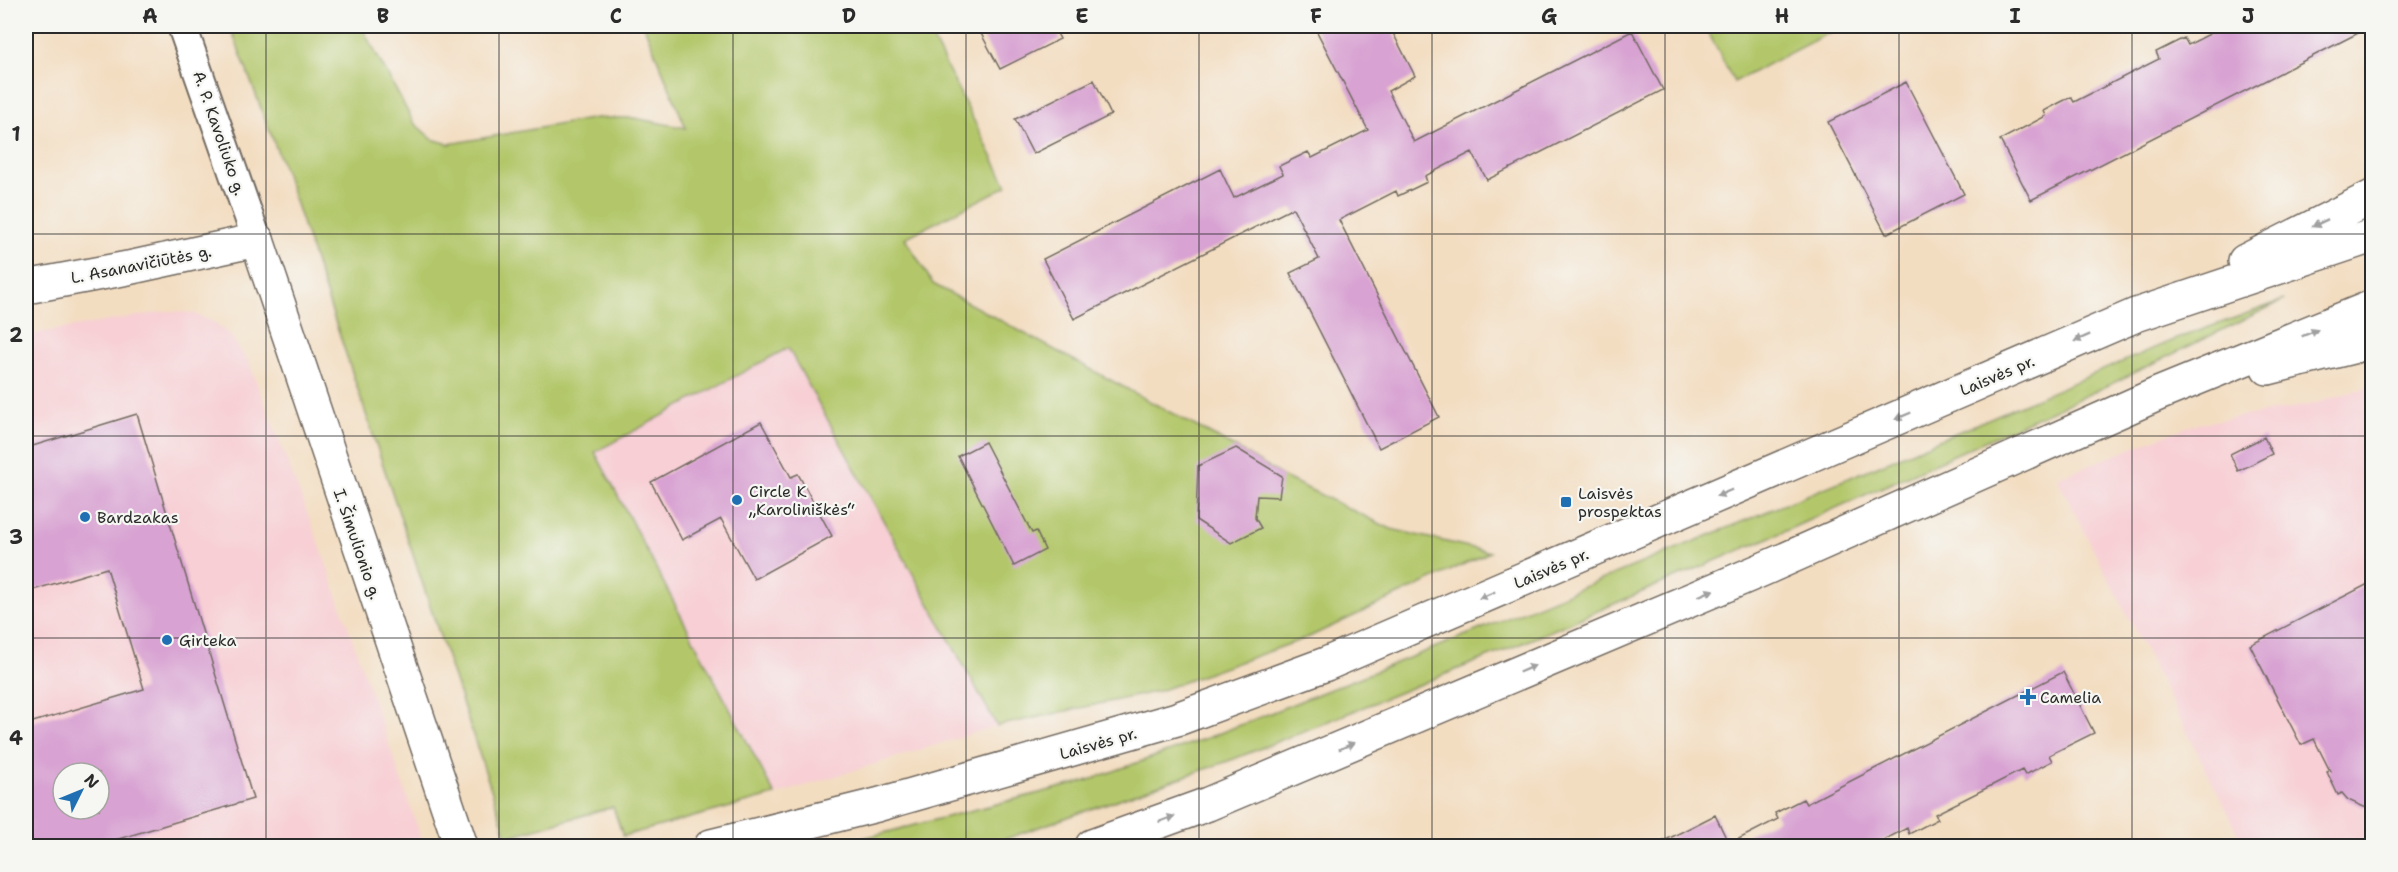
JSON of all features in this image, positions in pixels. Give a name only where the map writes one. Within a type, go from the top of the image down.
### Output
[{"type":"main road","points":[[2136,315],[2373,197]]},
{"type":"main road","name":"Laisvės pr.","points":[[711,846],[877,805],[1177,719],[1326,664],[2136,315],[2373,236]]},
{"type":"main road","name":"L. Asanavičiūtės g.","points":[[26,287],[257,240]]},
{"type":"main road","name":"I. Šimulionio g.","points":[[257,240],[296,362],[461,846]]},
{"type":"main road","points":[[1092,846],[1208,804],[1727,585],[2158,394],[2373,308]]},
{"type":"main road","points":[[2158,394],[2373,342]]},
{"type":"street","name":"A. P. Kavoliuko g.","points":[[182,26],[257,240]]},
{"type":"shaded area","points":[[168,311],[192,313],[213,322],[230,335],[249,363],[320,546],[424,846],[26,846],[26,335]]},
{"type":"shaded area","points":[[788,348],[997,726],[775,795],[595,452]]},
{"type":"shaded area","points":[[2372,386],[2372,846],[2245,846],[2057,478],[2191,425],[2309,405]]},
{"type":"green space","points":[[230,26],[361,26],[414,123],[432,139],[449,144],[596,118],[634,118],[686,128],[644,26],[926,26],[1007,186],[905,238],[933,284],[1236,448],[1282,476],[1391,529],[1490,552],[1309,637],[1159,691],[997,726],[788,348],[595,452],[775,795],[623,836],[613,807],[507,837],[287,177]]},
{"type":"green space","points":[[1705,26],[1837,26],[1838,28],[1734,82]]},
{"type":"green space","points":[[2284,300],[2109,385],[1785,531],[1513,647],[1234,759],[985,846],[833,846],[1086,781],[1215,735],[1459,638],[1885,463],[2171,341]]},
{"type":"building","points":[[977,26],[1053,26],[1060,39],[1000,69]]},
{"type":"building","points":[[1314,26],[1399,27],[1392,31],[1415,76],[1388,91],[1414,142],[1632,31],[1663,90],[1487,180],[1472,152],[1425,176],[1427,182],[1398,196],[1396,191],[1339,220],[1439,417],[1379,448],[1290,273],[1319,259],[1293,208],[1074,319],[1043,259],[1220,169],[1234,198],[1283,174],[1279,166],[1308,152],[1312,158],[1368,130]]},
{"type":"building","points":[[2225,26],[2372,26],[2031,200],[2000,140],[2046,116],[2044,111],[2059,103],[2071,97],[2074,102],[2159,59],[2156,52],[2184,38],[2188,45]]},
{"type":"building","points":[[1094,80],[1111,115],[1033,154],[1015,119]]},
{"type":"building","points":[[1906,82],[1964,194],[1886,234],[1828,122]]},
{"type":"building","name":"Girteka","points":[[137,414],[253,799],[95,846],[26,846],[26,724],[144,689],[107,568],[26,592],[26,448]]},
{"type":"building","name":"Circle K „Karoliniškės“","points":[[761,422],[791,477],[798,474],[832,536],[754,579],[721,519],[682,540],[651,482]]},
{"type":"building","points":[[2264,437],[2272,454],[2238,471],[2230,454]]},
{"type":"building","points":[[985,442],[1032,533],[1036,531],[1045,550],[1014,566],[958,456]]},
{"type":"building","points":[[1236,448],[1282,476],[1279,497],[1257,496],[1255,518],[1261,528],[1231,543],[1196,520],[1198,466]]},
{"type":"building","points":[[2372,582],[2372,807],[2364,807],[2348,800],[2342,793],[2338,795],[2327,772],[2330,771],[2314,739],[2301,745],[2250,645]]},
{"type":"building","points":[[2063,672],[2094,733],[2049,755],[2052,761],[2025,775],[2022,770],[1935,814],[1938,819],[1909,834],[1907,828],[1872,846],[1654,846],[1715,815],[1729,844],[1778,819],[1775,813],[1803,799],[1806,804]]},
{"type":"place","name":"Circle K „Karoliniškės“","points":[[737,500]]},
{"type":"place","name":"Laisvės prospektas","points":[[1566,502]]},
{"type":"place","name":"Bardzakas","points":[[85,517]]},
{"type":"place","name":"Girteka","points":[[167,640]]},
{"type":"place","name":"Camelia","points":[[2028,697]]}]
